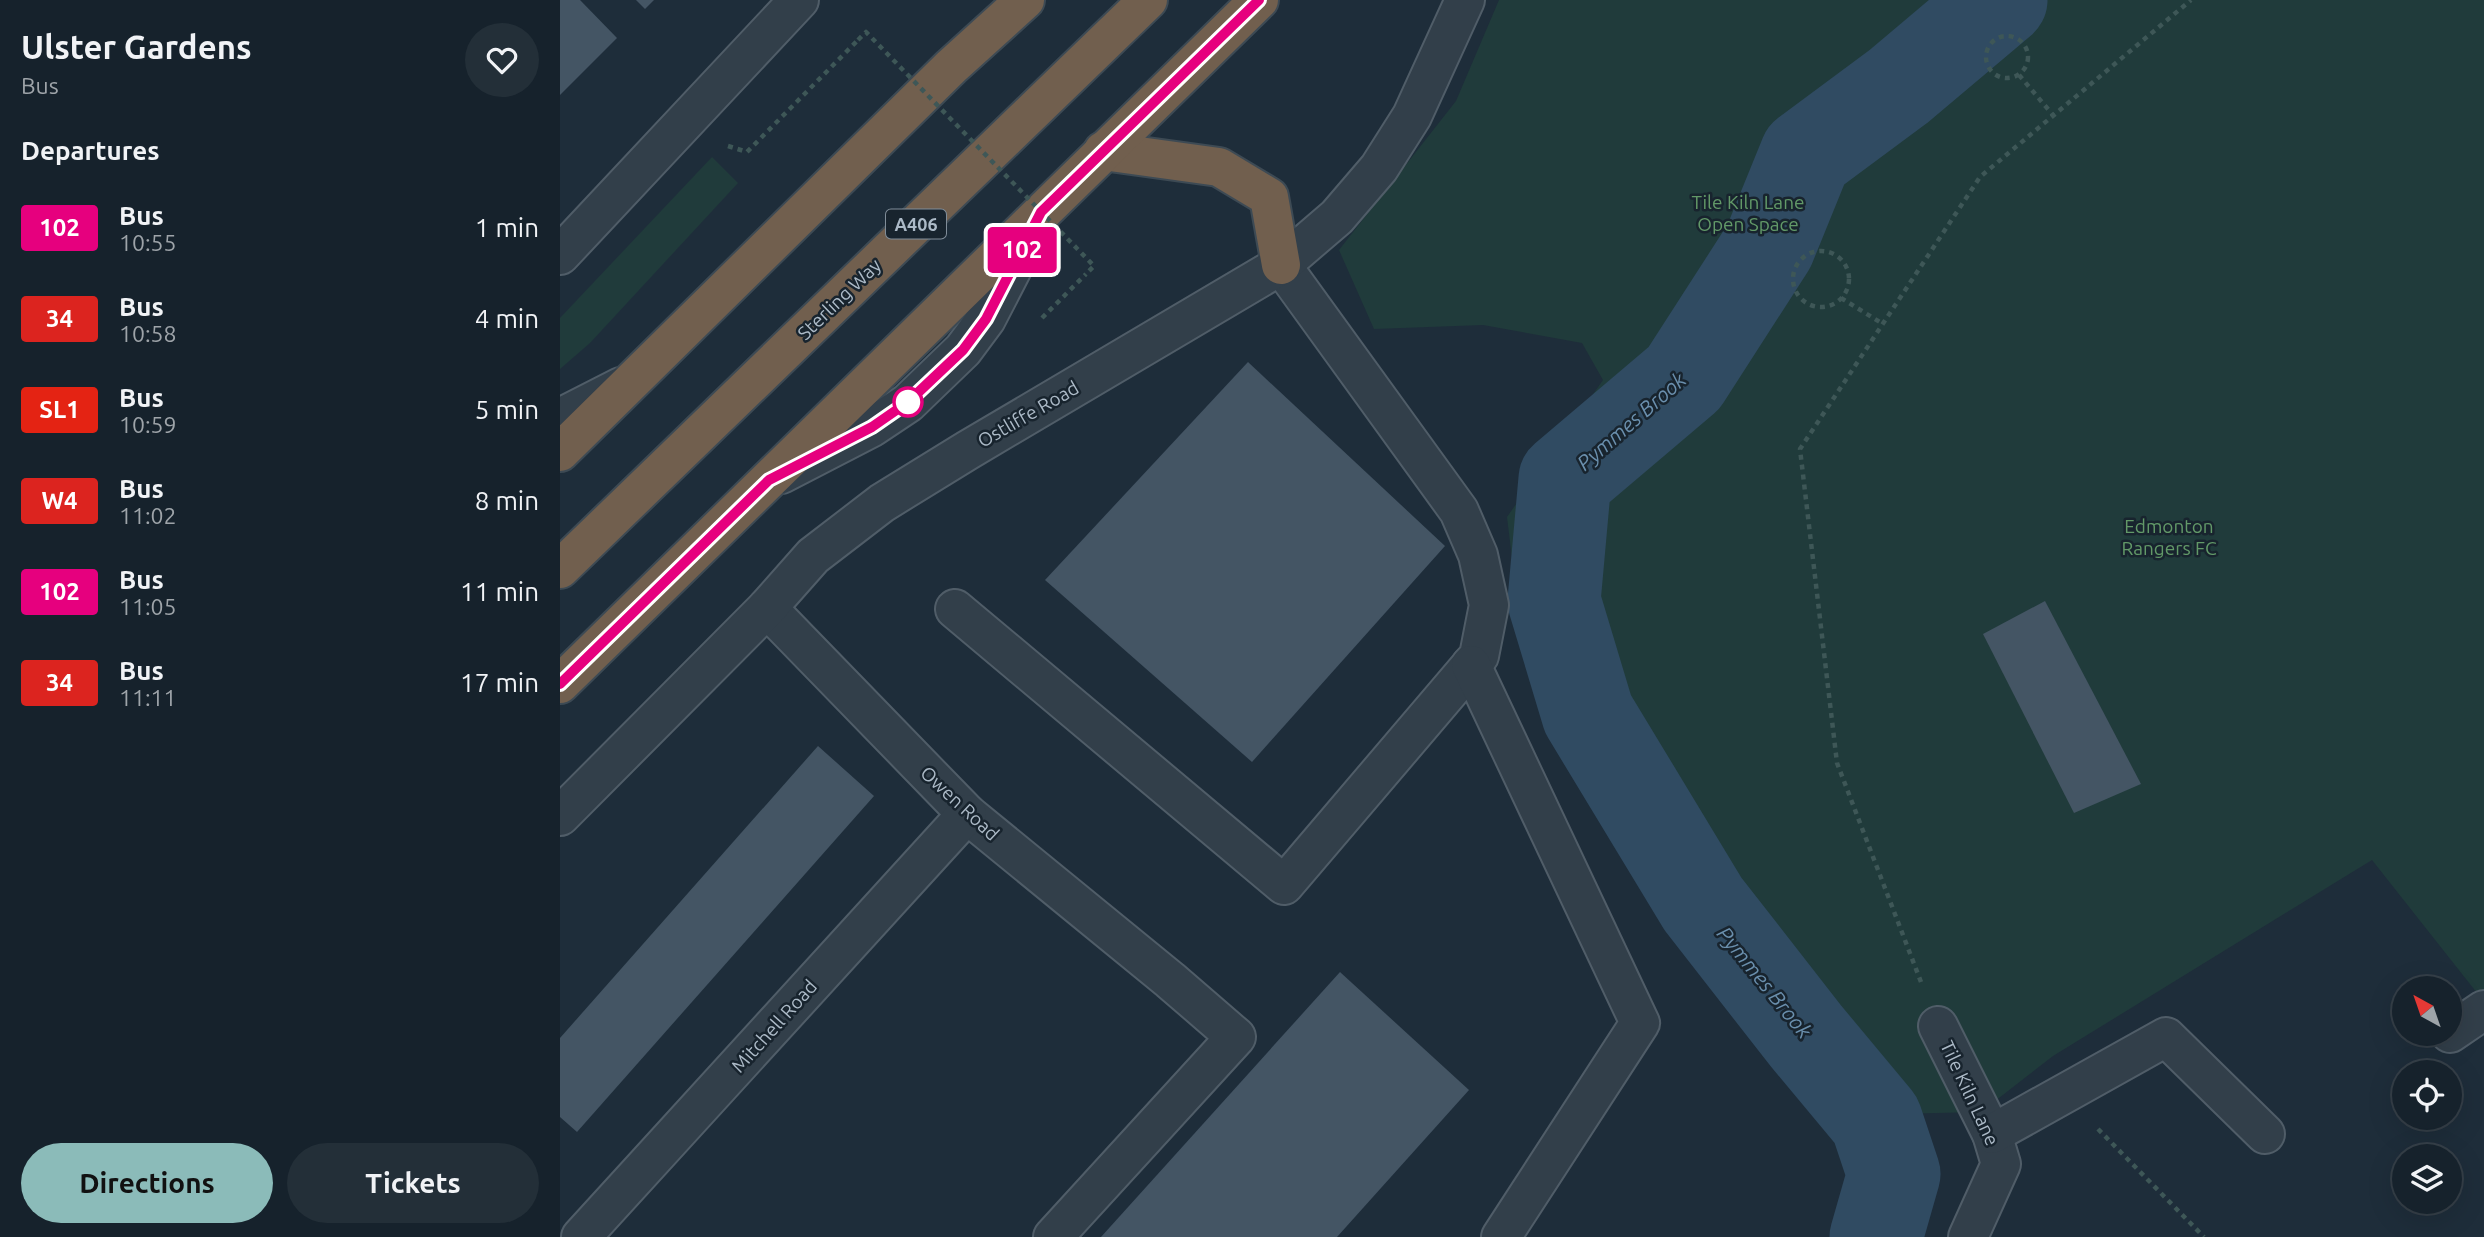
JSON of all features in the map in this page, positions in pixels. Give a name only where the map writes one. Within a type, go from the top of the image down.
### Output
[{"type":"highway","points":[[951,68],[1001,0]]},
{"type":"highway","points":[[560,452],[951,68],[1025,0]]},
{"type":"highway","name":"Sterling Way","points":[[560,569],[1148,0]]},
{"type":"highway","points":[[560,684],[1259,0]]},
{"type":"highway","points":[[1103,151],[1219,167],[1269,197],[1281,265]]},
{"type":"street","points":[[560,254],[799,0]]},
{"type":"street","name":"Ostliffe Road","points":[[560,816],[766,608],[813,556],[882,503],[1281,265],[1337,217],[1379,168],[1412,116],[1465,0]]},
{"type":"street","points":[[955,609],[1284,885],[1479,656],[1489,605],[1478,555],[1459,511],[1281,265]]},
{"type":"street","points":[[560,418],[631,382]]},
{"type":"street","name":"Owen Road","points":[[766,608],[967,814],[1170,979],[1236,1037],[1053,1237]]},
{"type":"street","points":[[1471,664],[1640,1023],[1501,1237]]},
{"type":"street","name":"Mitchell Road","points":[[581,1237],[967,814]]},
{"type":"street","points":[[2462,1024],[2484,1010]]},
{"type":"street","name":"Tile Kiln Lane","points":[[1938,1026],[1992,1134],[2001,1164],[1968,1237]]},
{"type":"street","points":[[1992,1134],[2166,1037],[2265,1134]]},
{"type":"path","points":[[1938,1026],[1838,763],[1800,449],[1980,177],[2191,0]]},
{"type":"path","points":[[763,136],[866,32],[1094,266],[1086,274]]},
{"type":"path","points":[[2014,37],[2024,44],[2028,58],[2019,75],[2005,79],[1997,76],[1987,65],[1987,50],[1996,39],[2014,37]]},
{"type":"path","points":[[2019,75],[2053,115]]},
{"type":"path","points":[[1815,252],[1827,252],[1836,256],[1848,272],[1846,290],[1841,298],[1830,305],[1820,307],[1807,304],[1799,297],[1793,277],[1801,260],[1815,252]]},
{"type":"path","points":[[1841,298],[1883,324]]},
{"type":"path","points":[[2088,1123],[2097,1128],[2204,1237]]},
{"type":"green space","points":[[1499,0],[2484,0],[2484,996],[2481,998],[2372,860],[2053,1056],[1981,1112],[1893,1114],[1843,1119],[1662,904],[1524,657],[1507,517],[1603,380],[1582,343],[1483,325],[1374,329],[1339,250],[1456,101]]},
{"type":"green space","points":[[712,157],[738,183],[590,343],[560,369],[560,318]]},
{"type":"building","points":[[560,0],[580,0],[617,38],[560,95]]},
{"type":"building","points":[[636,0],[654,0],[645,9]]},
{"type":"building","points":[[1248,362],[1445,546],[1252,762],[1045,580]]},
{"type":"building","points":[[2045,601],[2141,784],[2074,813],[1983,634]]},
{"type":"building","points":[[818,746],[874,796],[577,1132],[560,1117],[560,1038]]},
{"type":"building","points":[[1340,972],[1469,1090],[1337,1237],[1101,1237]]},
{"type":"waterway","name":"Pymmes Brook","points":[[1876,1237],[1894,1174],[1876,1120],[1806,1036],[1703,904],[1588,714],[1554,601],[1565,479],[1684,378],[1769,246],[1806,155],[1899,86],[2001,0]]},
{"type":"bus line","name":"102","points":[[560,684],[769,480],[872,427],[908,402],[963,350],[986,319],[1041,212],[1259,0]]},
{"type":"park label","name":"Tile Kiln Lane Open Space","points":[[1748,213]]},
{"type":"park label","name":"Edmonton Rangers FC","points":[[2169,537]]}]
